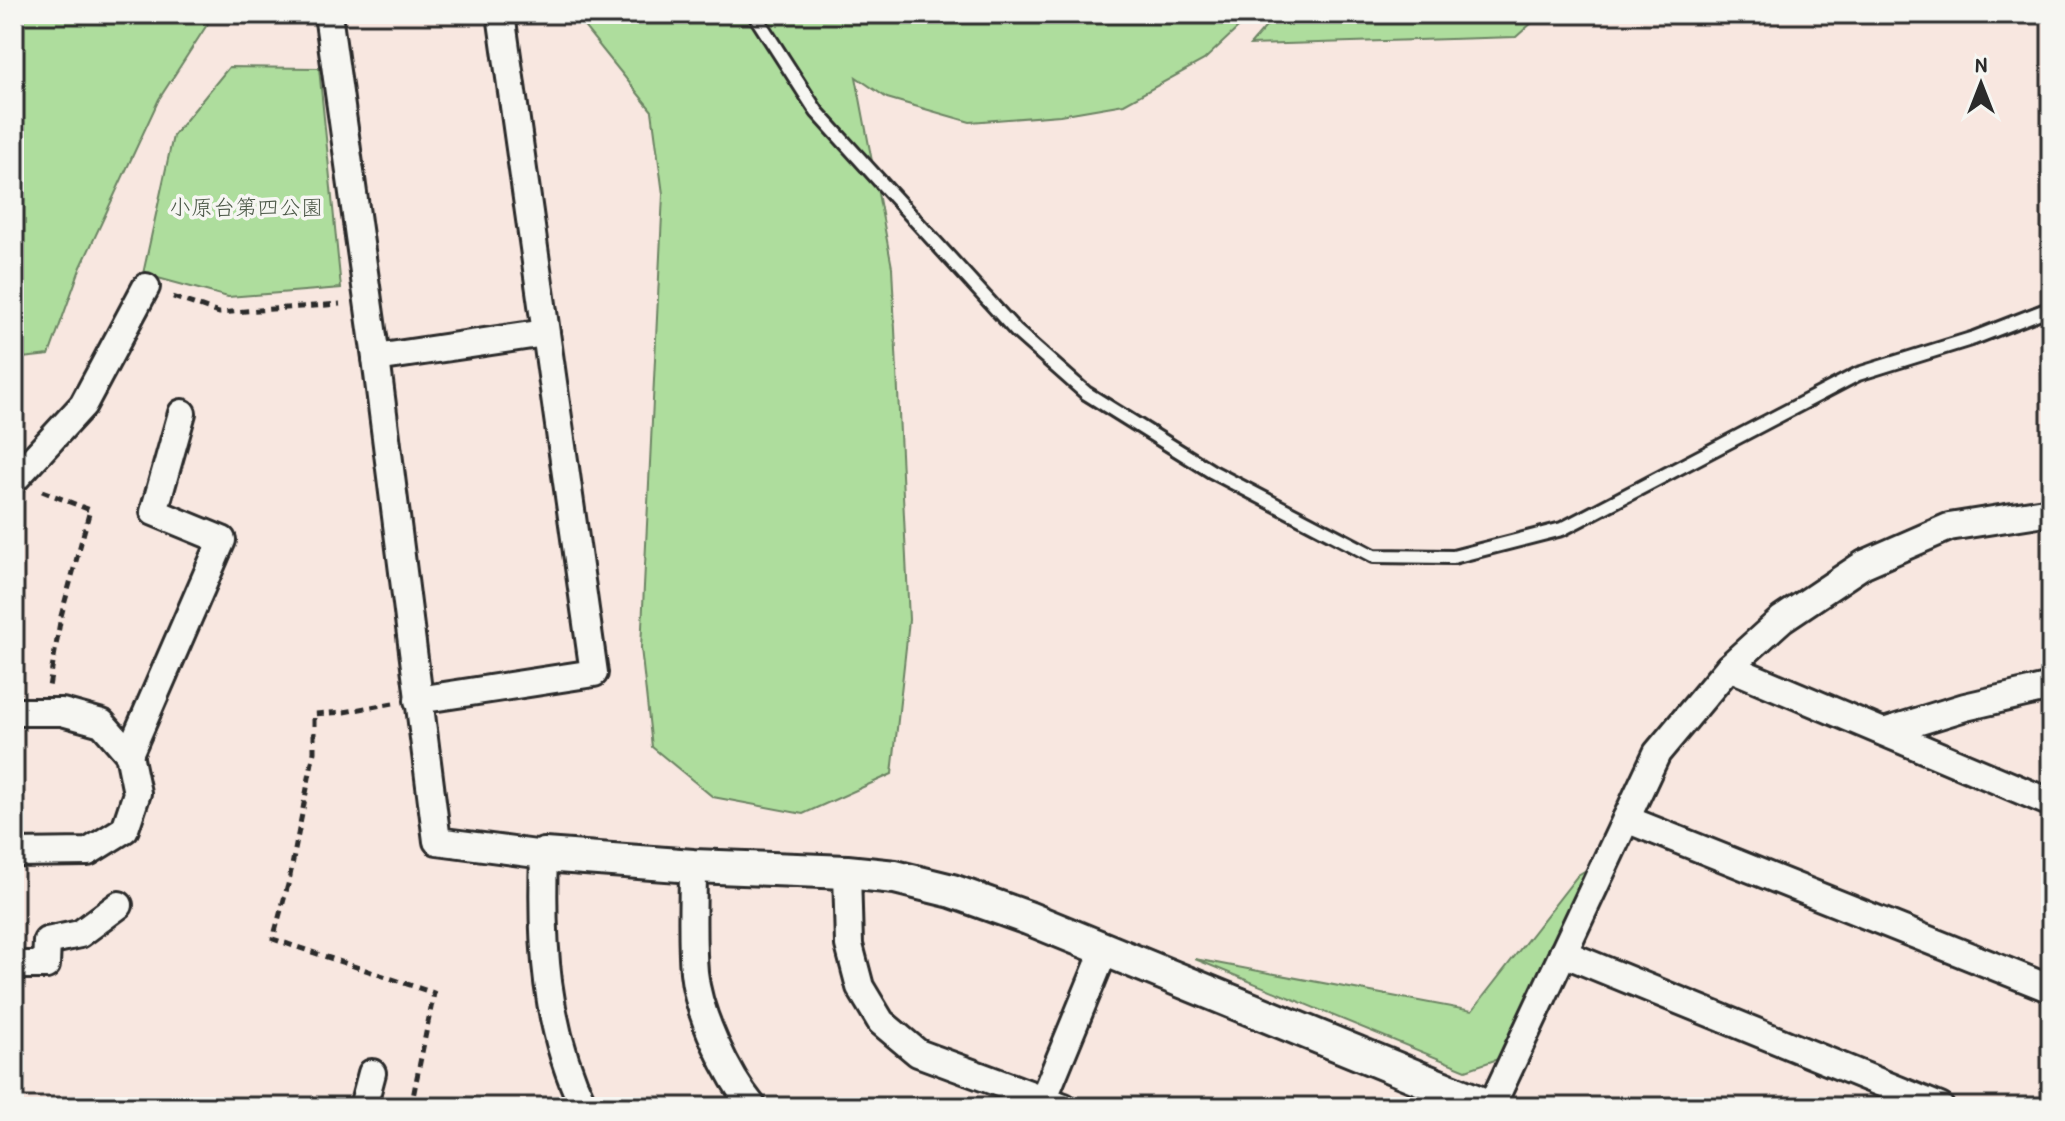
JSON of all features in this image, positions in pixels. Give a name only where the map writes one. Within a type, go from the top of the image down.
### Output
[{"type":"street","points":[[328,14],[369,301],[437,841],[544,855],[693,866],[847,872],[895,877],[952,891],[1105,949],[1491,1107],[1657,753],[1729,667],[1782,619],[1864,564],[1949,527],[2051,511]]},
{"type":"street","points":[[418,700],[594,673],[501,14]]},
{"type":"street","points":[[14,480],[83,405],[146,287]]},
{"type":"street","points":[[376,358],[545,333]]},
{"type":"street","points":[[129,754],[222,540],[154,512],[182,413]]},
{"type":"street","points":[[1729,667],[2051,803]]},
{"type":"street","points":[[1884,732],[1965,707],[2051,687]]},
{"type":"street","points":[[14,712],[62,712],[102,723],[129,754],[137,793],[125,829],[88,852],[14,853]]},
{"type":"street","points":[[1626,819],[2051,989]]},
{"type":"street","points":[[544,855],[542,920],[546,975],[557,1032],[573,1084],[584,1107]]},
{"type":"street","points":[[693,866],[694,974],[711,1035],[740,1091],[753,1107]]},
{"type":"street","points":[[847,872],[849,945],[860,987],[881,1022],[918,1053],[1049,1104],[1105,949]]},
{"type":"street","points":[[14,965],[46,965],[47,941],[80,934],[119,905]]},
{"type":"street","points":[[1563,953],[1940,1107]]},
{"type":"street","points":[[363,1107],[372,1073]]},
{"type":"lane","points":[[754,14],[817,112],[1016,331],[1086,393],[1211,471],[1374,556],[1453,557],[1562,529],[1858,374],[1974,338],[2051,308]]},
{"type":"path","points":[[146,287],[219,313],[369,301]]},
{"type":"path","points":[[14,480],[90,510],[61,616],[47,695]]},
{"type":"path","points":[[389,703],[314,714],[314,752],[289,881],[273,939],[434,993],[411,1107]]},
{"type":"green space","points":[[14,14],[214,14],[159,99],[80,269],[49,355],[14,359]]},
{"type":"green space","points":[[574,14],[1253,14],[1204,60],[1124,104],[1060,115],[970,122],[887,98],[856,77],[892,267],[909,620],[892,774],[803,814],[713,797],[652,747],[641,648],[663,194],[652,111]]},
{"type":"green space","points":[[1277,14],[1542,14],[1516,37],[1250,45]]},
{"type":"green space","name":"小原台第四公園","points":[[229,67],[319,68],[341,288],[228,297],[143,274],[173,136]]},
{"type":"green space","points":[[1591,867],[1501,1058],[1466,1070],[1195,959],[1472,1011],[1578,875]]}]
